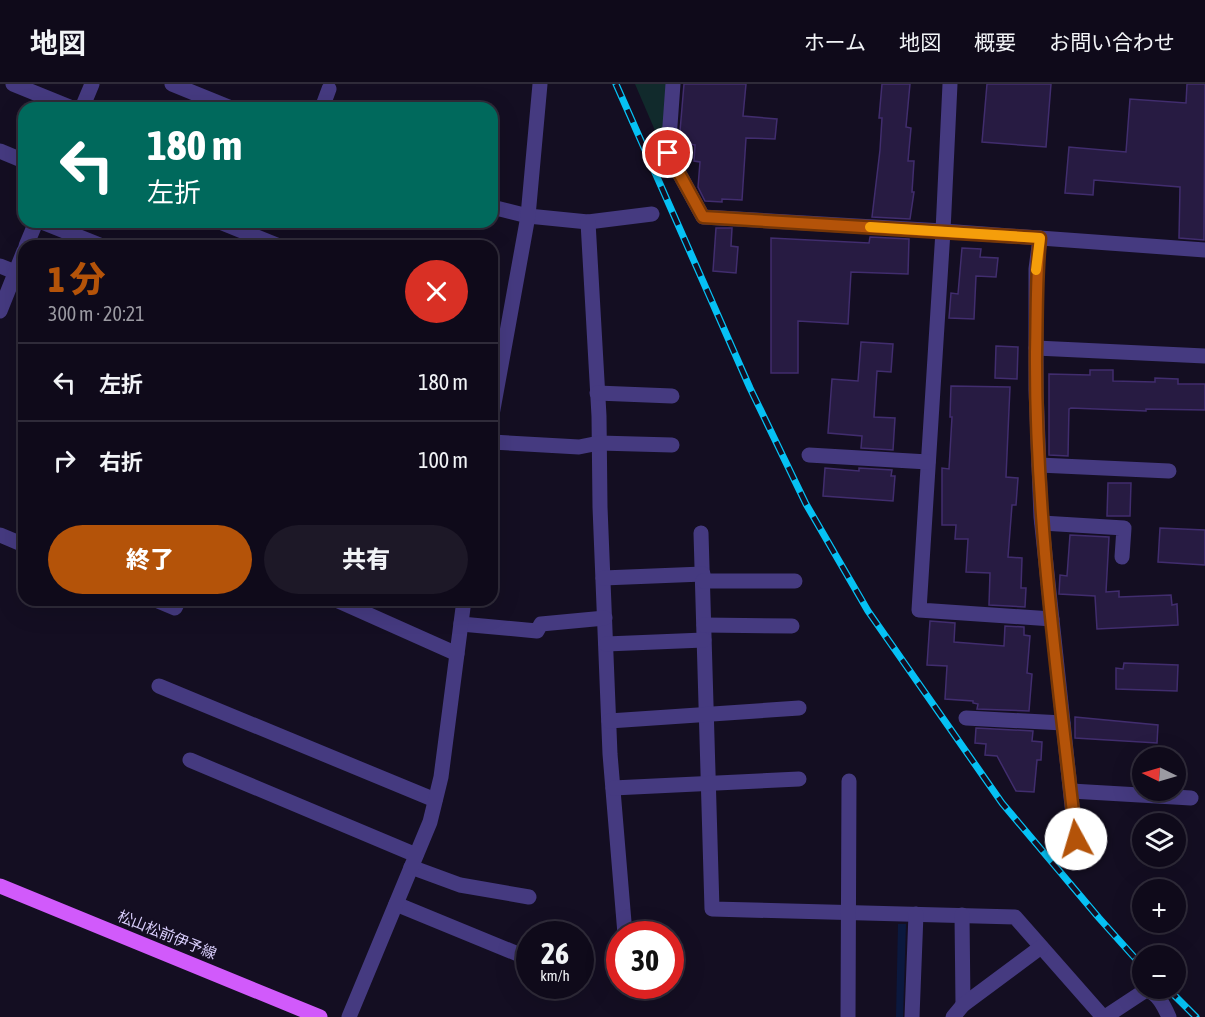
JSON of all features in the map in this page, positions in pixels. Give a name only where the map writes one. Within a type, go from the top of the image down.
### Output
[{"type":"main road","name":"松山松前伊予線","points":[[0,886],[320,1017]]},
{"type":"street","points":[[13,84],[57,102]]},
{"type":"street","points":[[84,102],[92,84]]},
{"type":"street","points":[[172,84],[216,102]]},
{"type":"street","points":[[209,99],[215,84]]},
{"type":"street","points":[[498,382],[528,216],[540,84]]},
{"type":"street","points":[[673,84],[668,153],[703,217],[1205,250]]},
{"type":"street","points":[[950,84],[919,610],[1052,619]]},
{"type":"street","points":[[324,102],[329,89]]},
{"type":"street","points":[[0,151],[18,158]]},
{"type":"street","points":[[498,208],[528,216],[588,222],[652,214]]},
{"type":"street","points":[[588,222],[597,393],[609,721],[624,921]]},
{"type":"street","points":[[57,228],[87,240]]},
{"type":"street","points":[[235,228],[264,240]]},
{"type":"street","points":[[1040,238],[1036,268],[1036,348],[1042,523],[1078,862]]},
{"type":"street","points":[[0,310],[18,265]]},
{"type":"street","points":[[0,266],[15,272]]},
{"type":"street","points":[[1036,348],[1205,356]]},
{"type":"street","points":[[597,393],[672,396]]},
{"type":"street","points":[[498,442],[579,447],[599,443],[672,445]]},
{"type":"street","points":[[809,455],[928,462]]},
{"type":"street","points":[[1039,465],[1169,471]]},
{"type":"street","points":[[1042,523],[1124,528],[1122,557]]},
{"type":"street","points":[[701,533],[712,909],[1015,917],[1104,1017],[1146,990],[1153,992],[1163,1004],[1169,1017]]},
{"type":"street","points":[[0,536],[18,543]]},
{"type":"street","points":[[603,578],[795,581]]},
{"type":"street","points":[[349,606],[457,654]]},
{"type":"street","points":[[349,1017],[430,822],[441,777],[463,606]]},
{"type":"street","points":[[461,624],[537,632],[541,624],[606,618]]},
{"type":"street","points":[[606,644],[792,626]]},
{"type":"street","points":[[159,686],[435,800]]},
{"type":"street","points":[[609,721],[799,708]]},
{"type":"street","points":[[966,718],[1063,723]]},
{"type":"street","points":[[190,760],[414,861],[460,885],[529,897]]},
{"type":"street","points":[[613,788],[799,779]]},
{"type":"street","points":[[848,1017],[849,781]]},
{"type":"street","points":[[1071,791],[1191,798]]},
{"type":"street","points":[[396,904],[516,953]]},
{"type":"street","points":[[912,1017],[916,914]]},
{"type":"street","points":[[958,1011],[962,915]]},
{"type":"street","points":[[958,1011],[1041,947]]},
{"type":"green space","points":[[635,84],[667,84],[663,149]]},
{"type":"water","points":[[898,924],[906,924],[903,1017],[896,1017]]},
{"type":"building","points":[[684,84],[746,84],[743,116],[777,119],[775,139],[746,138],[742,200],[705,201],[698,187],[700,162],[694,161],[695,145],[679,143]]},
{"type":"building","points":[[882,84],[910,84],[906,127],[911,128],[908,161],[914,161],[912,192],[914,192],[910,219],[872,217],[880,150],[882,118],[879,118]]},
{"type":"building","points":[[987,84],[1051,84],[1046,147],[982,142]]},
{"type":"building","points":[[1187,84],[1205,84],[1204,240],[1179,238],[1180,187],[1094,180],[1093,195],[1065,193],[1069,147],[1126,152],[1130,99],[1186,103]]},
{"type":"building","points":[[716,228],[732,228],[731,246],[738,247],[736,273],[713,271]]},
{"type":"building","points":[[870,237],[909,239],[908,274],[851,272],[848,324],[798,321],[798,373],[771,373],[771,238],[869,243]]},
{"type":"building","points":[[962,248],[981,249],[980,257],[998,258],[996,277],[976,276],[974,319],[949,318],[951,293],[958,294]]},
{"type":"building","points":[[861,342],[893,344],[891,372],[877,371],[874,417],[895,418],[893,450],[861,448],[862,436],[828,433],[832,379],[858,381]]},
{"type":"building","points":[[996,346],[1018,347],[1017,379],[995,378]]},
{"type":"building","points":[[1090,370],[1113,370],[1113,381],[1155,382],[1155,378],[1178,379],[1178,384],[1205,384],[1205,410],[1146,409],[1146,411],[1071,408],[1069,409],[1068,456],[1049,455],[1049,374],[1090,375]]},
{"type":"building","points":[[951,386],[1010,387],[1006,477],[1018,478],[1016,505],[1012,505],[1008,557],[1022,558],[1021,588],[1026,588],[1025,607],[989,605],[990,573],[966,572],[968,539],[955,539],[956,525],[942,525],[942,468],[949,469]]},
{"type":"building","points":[[825,468],[859,471],[859,468],[892,470],[891,476],[895,476],[893,501],[823,496]]},
{"type":"building","points":[[1108,483],[1131,483],[1130,516],[1107,516]]},
{"type":"building","points":[[1160,528],[1205,530],[1205,565],[1158,562]]},
{"type":"building","points":[[1070,535],[1109,537],[1106,592],[1119,591],[1119,597],[1171,595],[1172,605],[1177,604],[1178,625],[1097,629],[1095,596],[1059,594],[1060,575],[1067,576]]},
{"type":"building","points":[[930,621],[955,623],[954,642],[1004,646],[1005,626],[1024,627],[1024,635],[1030,636],[1027,673],[1032,674],[1029,711],[977,709],[978,704],[973,701],[945,699],[947,666],[927,665]]},
{"type":"building","points":[[1124,663],[1178,665],[1177,691],[1116,689],[1116,668],[1123,669]]},
{"type":"building","points":[[1075,717],[1158,725],[1157,743],[1075,738]]},
{"type":"building","points":[[976,728],[1033,731],[1032,741],[1042,742],[1041,760],[1037,760],[1034,792],[1016,791],[997,756],[985,755],[986,744],[975,743]]},
{"type":"railway","points":[[616,84],[750,388],[806,504],[868,611],[1002,803],[1132,955]]},
{"type":"railway","points":[[1178,999],[1196,1017]]},
{"type":"slow traffic","points":[[870,227],[1040,238],[1036,270]]},
{"type":"route","points":[[668,153],[703,217],[1040,238],[1036,268],[1036,390],[1041,517],[1076,839]]}]
